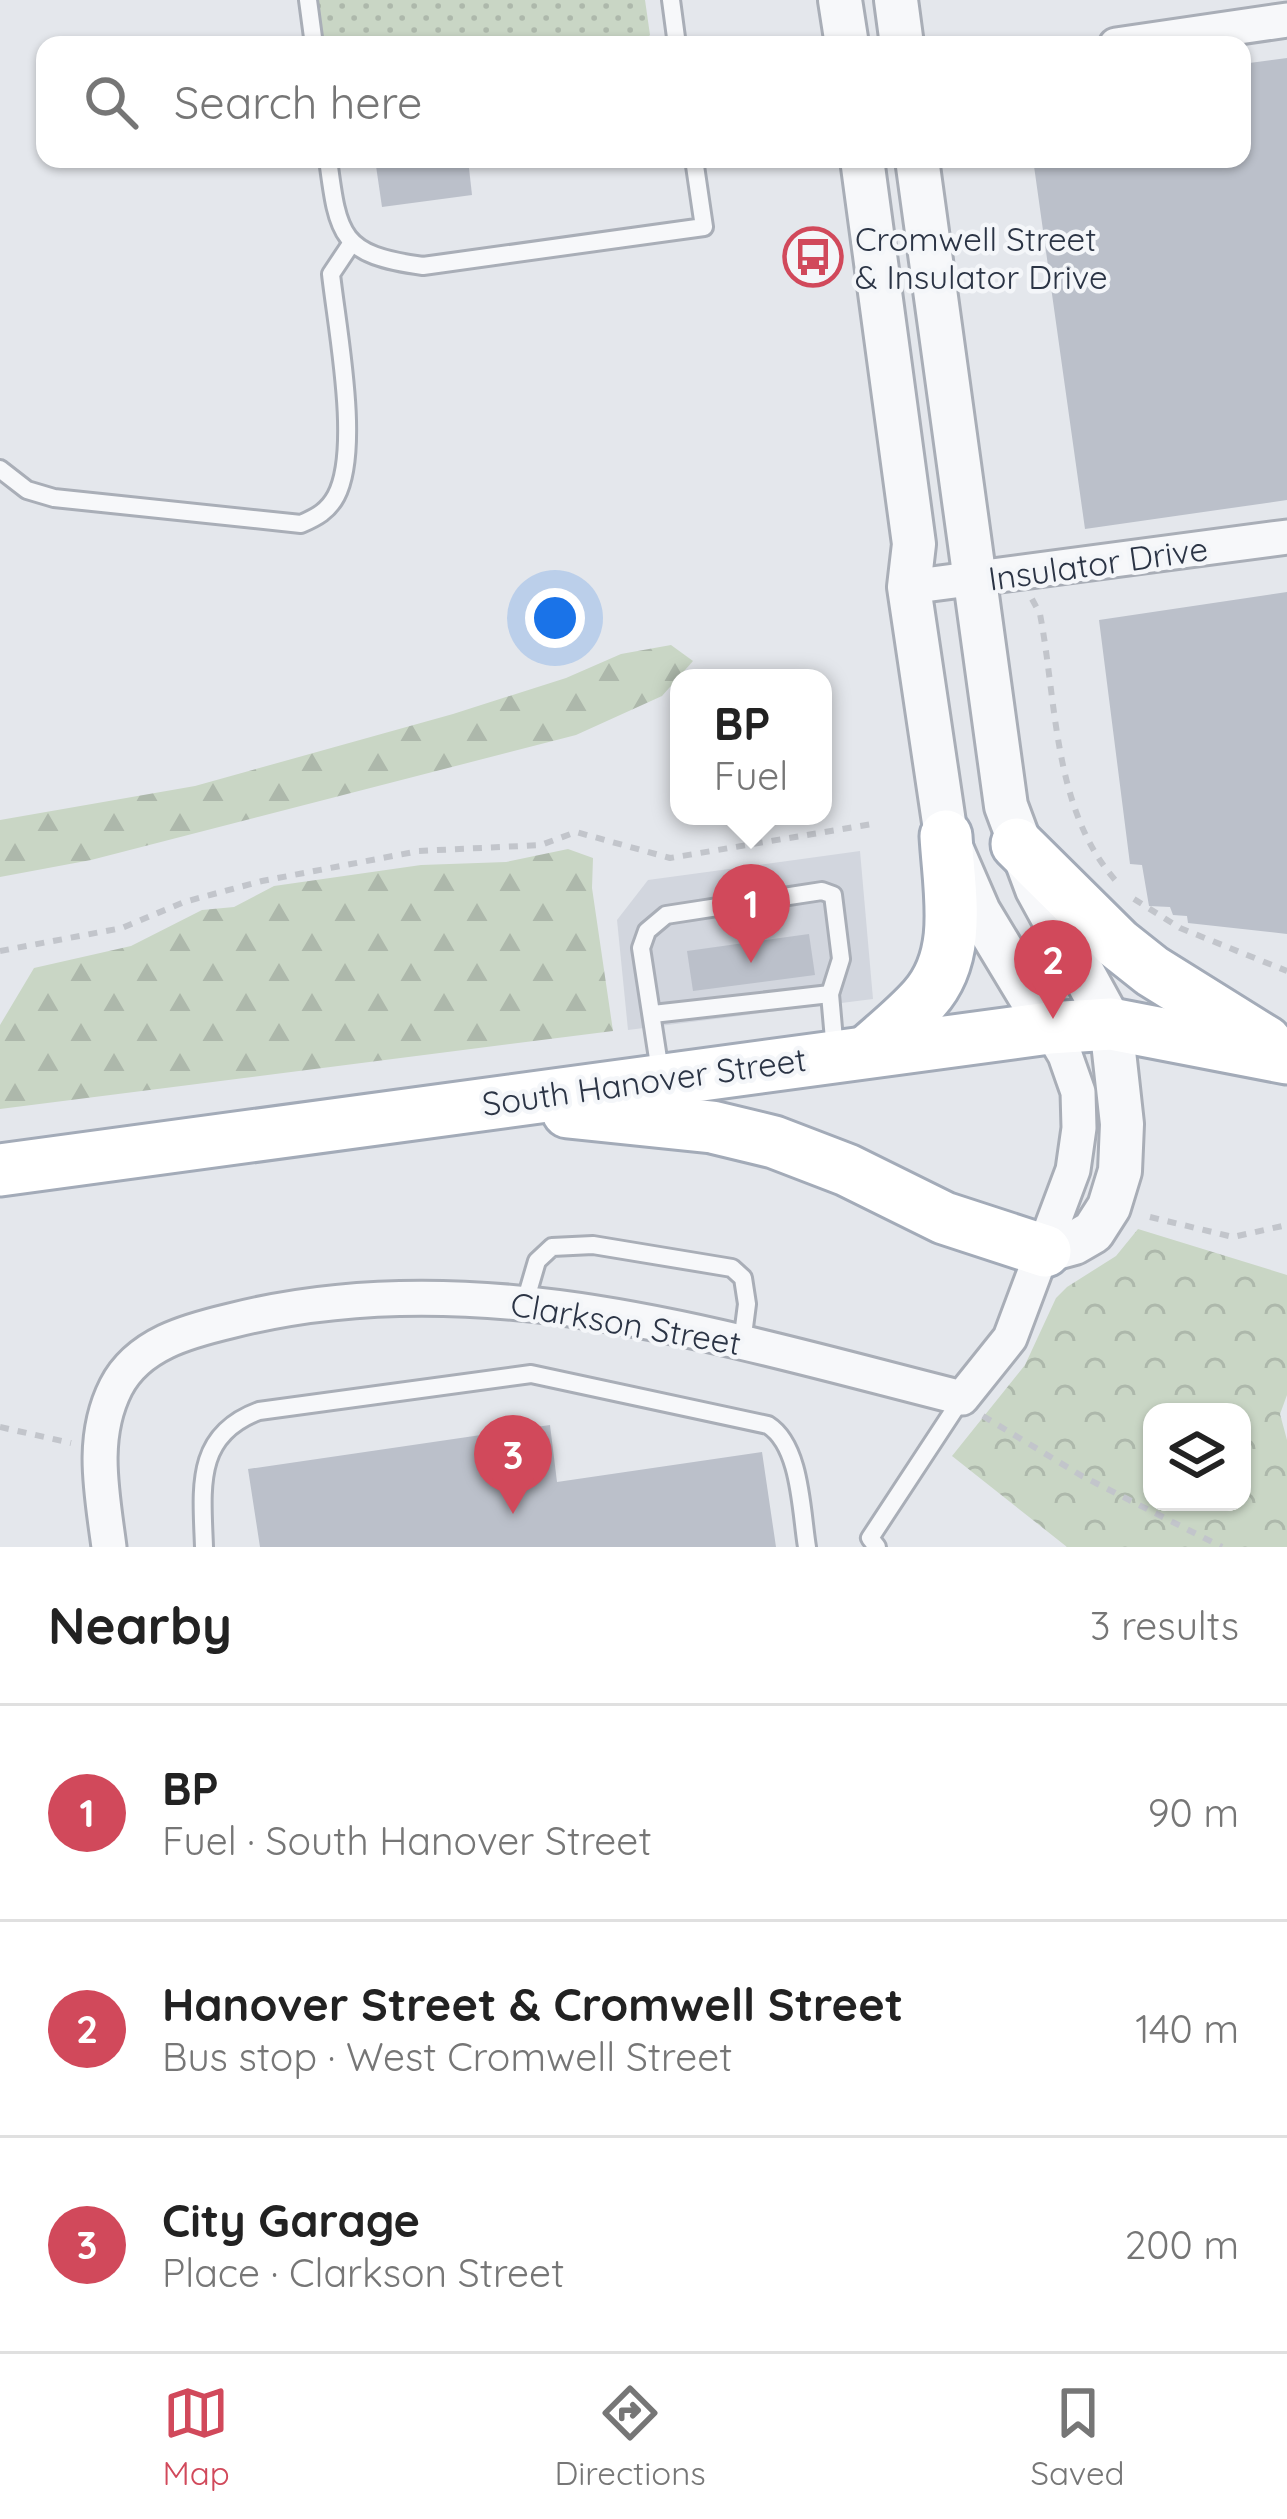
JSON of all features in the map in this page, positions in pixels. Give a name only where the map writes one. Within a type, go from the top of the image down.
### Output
[{"type":"main road","points":[[852,1053],[925,998],[939,979],[952,930],[946,836]]},
{"type":"main road","points":[[1017,844],[1118,944],[1152,971],[1287,1056]]},
{"type":"main road","name":"South Hanover Street","points":[[0,1170],[1049,1028],[1111,1024],[1287,1056]]},
{"type":"main road","points":[[465,1105],[688,1123],[752,1136],[847,1170],[944,1218],[1046,1251]]},
{"type":"street","points":[[840,0],[846,36]]},
{"type":"street","points":[[896,0],[901,36]]},
{"type":"street","points":[[1178,36],[1287,20]]},
{"type":"street","points":[[863,168],[914,544],[909,587],[946,836],[979,912],[1065,1055],[1078,1092],[1073,1170],[1046,1251],[1010,1338],[962,1397]]},
{"type":"street","points":[[918,168],[1006,806],[1017,844],[1111,1024],[1122,1124],[1120,1171],[1109,1207],[1093,1232],[1074,1244],[1046,1251]]},
{"type":"street","name":"Insulator Drive","points":[[909,587],[1287,537]]},
{"type":"street","name":"Clarkson Street","points":[[99,1444],[117,1383],[148,1351],[188,1331],[323,1303],[402,1296],[586,1310],[962,1397]]},
{"type":"street","points":[[99,1444],[109,1547]]},
{"type":"lane","points":[[308,0],[313,36]]},
{"type":"lane","points":[[670,0],[676,36]]},
{"type":"lane","points":[[329,168],[335,209],[351,244],[383,261],[424,266],[704,227],[695,168]]},
{"type":"lane","points":[[0,469],[27,490],[54,498],[301,524],[323,514],[345,472],[348,439],[331,274],[351,244]]},
{"type":"lane","points":[[661,1079],[641,948],[647,931],[666,914],[822,891],[833,895],[841,959],[830,994],[852,1053]]},
{"type":"lane","points":[[653,1014],[830,994]]},
{"type":"lane","points":[[525,1302],[537,1261],[552,1246],[593,1245],[732,1268],[743,1278],[747,1304],[742,1343]]},
{"type":"lane","points":[[205,1547],[203,1487],[209,1455],[220,1434],[235,1420],[259,1411],[532,1374],[768,1425],[782,1434],[807,1547]]},
{"type":"lane","points":[[869,1544],[962,1397]]},
{"type":"path","points":[[1031,598],[1040,614],[1069,792],[1101,865],[1125,892],[1163,919],[1287,971]]},
{"type":"path","points":[[0,951],[122,928],[184,902],[262,881],[419,851],[541,845],[576,832],[670,858],[872,824]]},
{"type":"path","points":[[1150,1217],[1233,1237],[1287,1225]]},
{"type":"path","points":[[988,1420],[1082,1476],[1222,1547]]},
{"type":"path","points":[[0,1427],[40,1439],[99,1444]]},
{"type":"shaded area","points":[[860,851],[873,999],[628,1030],[617,920],[648,880]]},
{"type":"green space","points":[[318,0],[645,0],[650,35],[649,36],[322,36]]},
{"type":"green space","points":[[671,645],[693,661],[686,669],[670,669],[670,687],[662,696],[576,735],[91,860],[0,877],[0,820],[195,786],[453,714],[566,678],[621,654]]},
{"type":"green space","points":[[568,849],[593,858],[592,888],[613,1031],[0,1109],[0,1025],[34,968],[131,946],[202,910],[234,907],[274,886],[421,865],[506,862]]},
{"type":"green space","points":[[1138,1229],[1287,1275],[1287,1395],[1280,1414],[1287,1440],[1287,1547],[1067,1547],[952,1456],[1025,1365],[1056,1298],[1116,1256]]},
{"type":"building","points":[[1287,58],[1287,500],[1085,529],[1034,168],[1251,168],[1251,63]]},
{"type":"building","points":[[376,168],[469,168],[472,195],[382,207]]},
{"type":"building","points":[[1287,592],[1287,934],[1188,923],[1187,916],[1173,915],[1170,907],[1149,906],[1142,865],[1130,864],[1099,620]]},
{"type":"building","points":[[809,934],[815,975],[693,991],[687,951]]},
{"type":"building","points":[[550,1425],[557,1482],[762,1452],[776,1547],[260,1547],[248,1469]]},
{"type":"place","name":"Cromwell Street & Insulator Drive","points":[[813,257]]},
{"type":"place","name":"BP","points":[[751,963]]},
{"type":"place","name":"Hanover Street & Cromwell Street","points":[[1053,1019]]},
{"type":"place","name":"City Garage","points":[[513,1514]]}]
